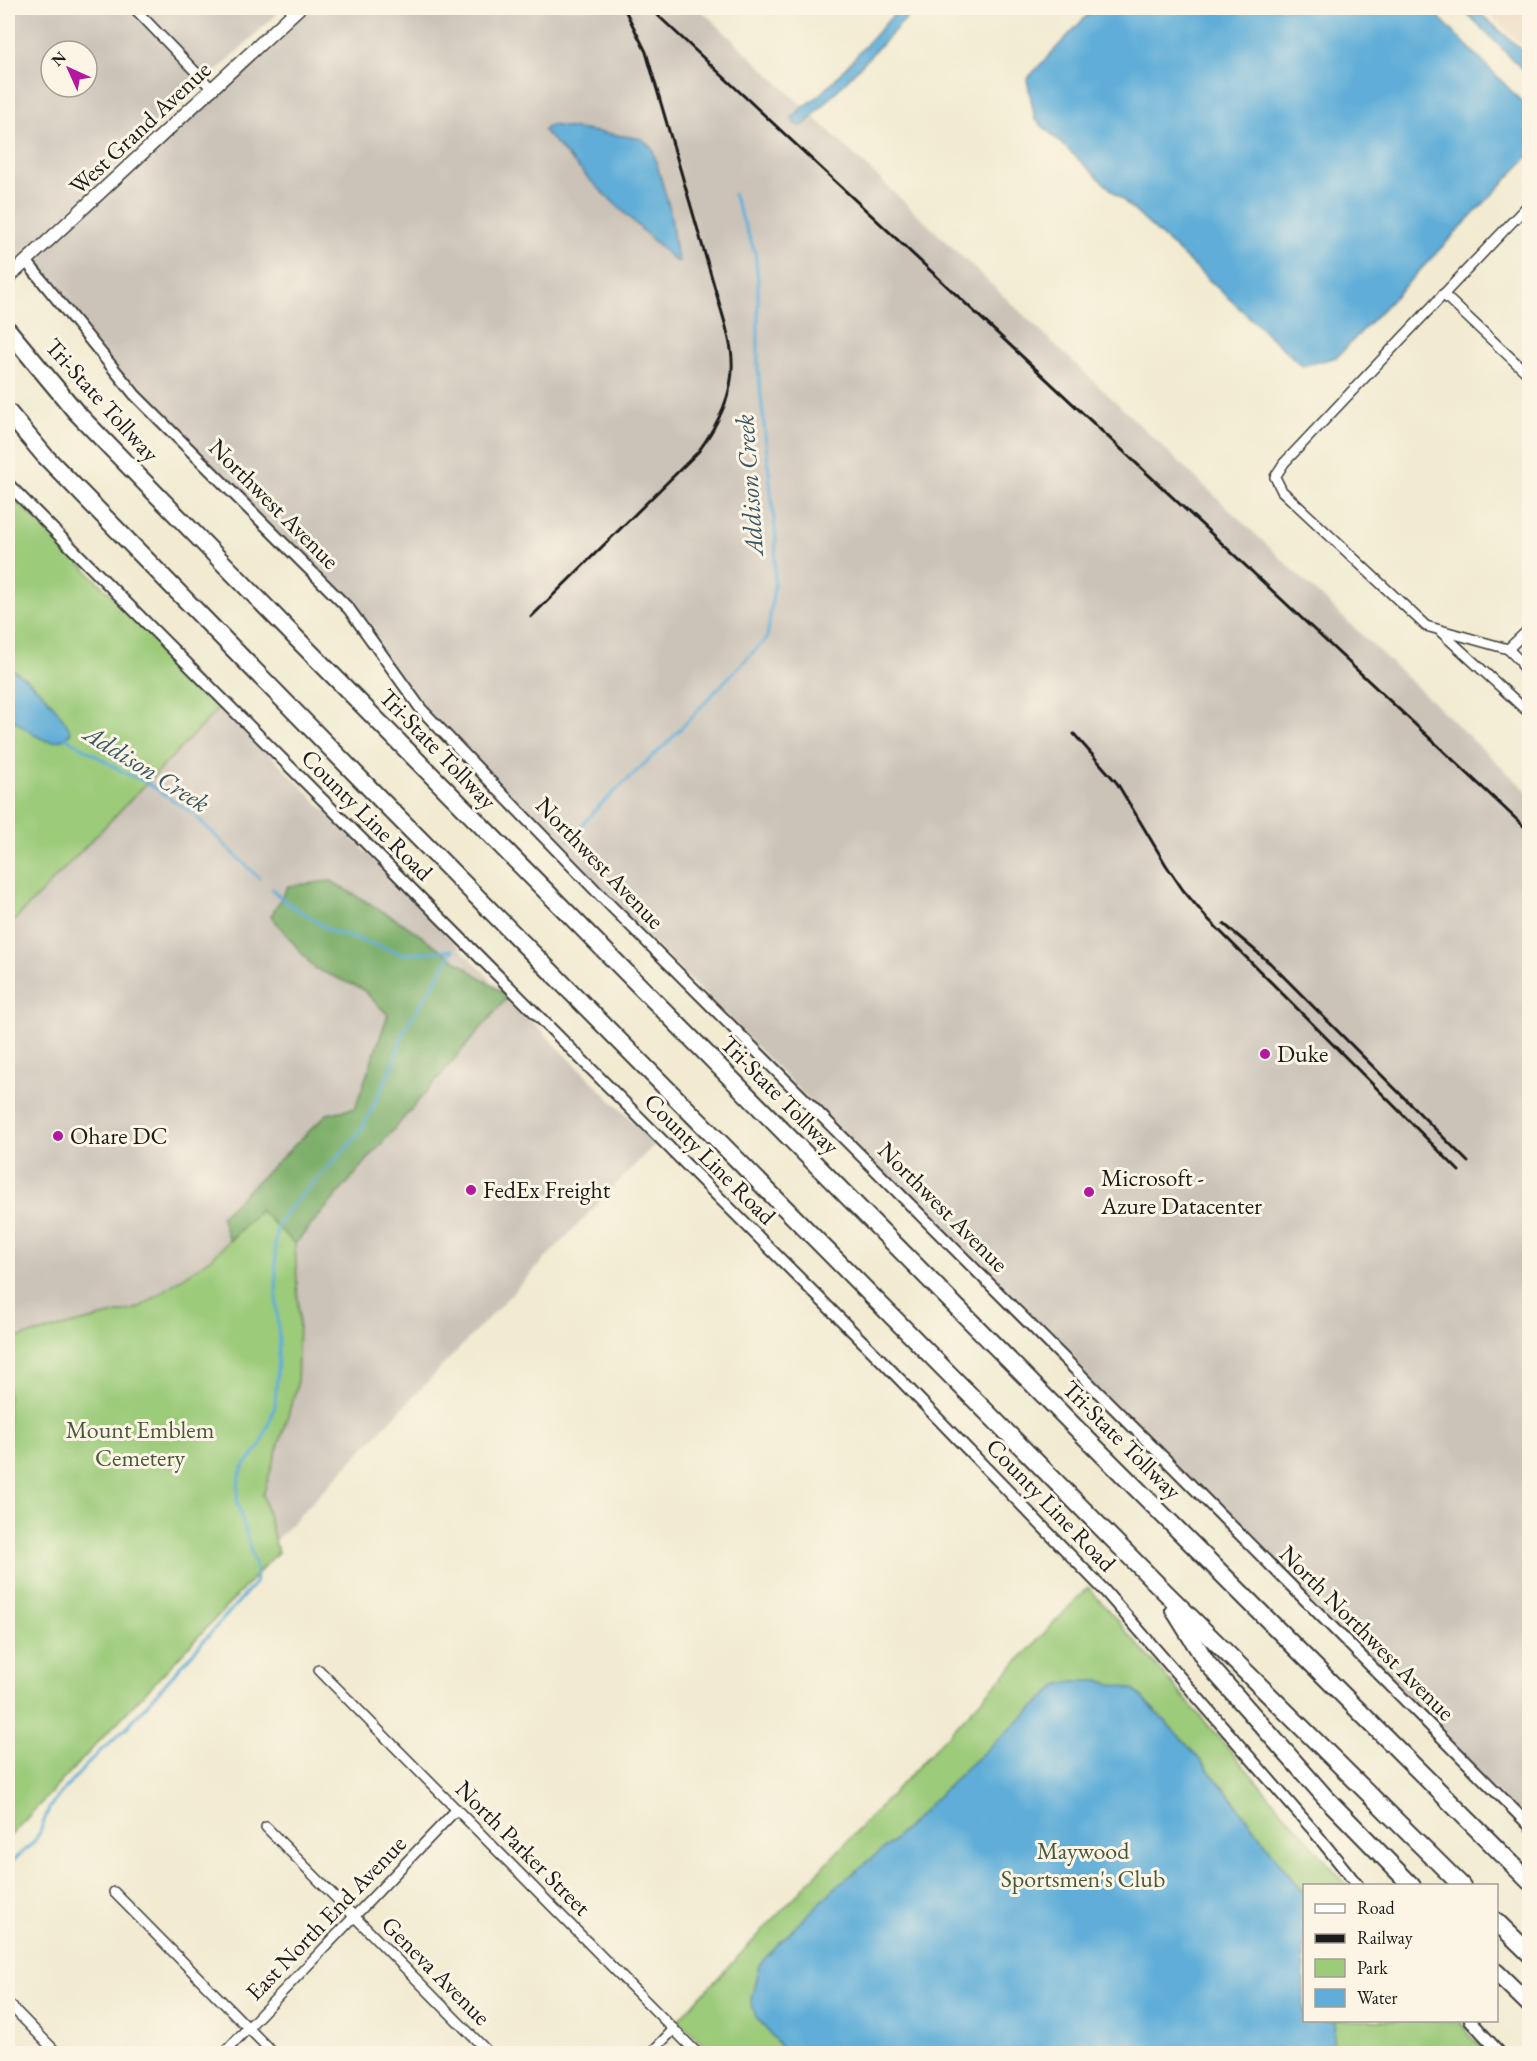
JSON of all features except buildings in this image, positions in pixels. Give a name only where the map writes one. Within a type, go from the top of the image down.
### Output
[{"type":"highway","name":"Tri-State Tollway","points":[[8,330],[76,412],[342,686],[1078,1430],[1530,1882]]},
{"type":"highway","points":[[8,412],[44,455],[236,653],[1159,1587],[1459,1884]]},
{"type":"highway","points":[[1159,1587],[1207,1663],[1325,1797],[1410,1884]]},
{"type":"highway","points":[[1498,1922],[1530,1954]]},
{"type":"highway","points":[[1498,1973],[1530,2005]]},
{"type":"main road","name":"West Grand Avenue","points":[[8,278],[299,8]]},
{"type":"street","points":[[134,8],[213,90]]},
{"type":"street","points":[[1530,203],[1284,463],[1275,477],[1282,491],[1426,626],[1508,649],[1521,662],[1530,687]]},
{"type":"street","name":"Northwest Avenue","points":[[26,261],[135,395],[349,609],[429,717],[601,896],[1174,1468]]},
{"type":"street","points":[[1443,294],[1530,376]]},
{"type":"street","name":"County Line Road","points":[[8,484],[882,1361],[1068,1552],[1104,1590],[1305,1821],[1356,1884]]},
{"type":"street","points":[[1508,649],[1530,628]]},
{"type":"street","points":[[1440,630],[1530,714]]},
{"type":"street","points":[[1521,662],[1530,652]]},
{"type":"street","name":"North Northwest Avenue","points":[[1174,1468],[1530,1826]]},
{"type":"street","name":"North Parker Street","points":[[319,1670],[698,2054]]},
{"type":"street","name":"East North End Avenue","points":[[223,2054],[457,1809]]},
{"type":"street","name":"Geneva Avenue","points":[[266,1827],[490,2054]]},
{"type":"street","points":[[114,1892],[274,2054]]},
{"type":"street","points":[[8,2003],[57,2054]]},
{"type":"street","points":[[1472,2022],[1501,2054]]},
{"type":"street","points":[[650,2054],[674,2029]]},
{"type":"shaded area","points":[[8,8],[283,8],[16,261],[8,247]]},
{"type":"shaded area","points":[[300,8],[699,8],[1529,793],[1529,1826],[421,709],[349,609],[135,395],[26,261]]},
{"type":"shaded area","points":[[1482,8],[1529,8],[1529,51]]},
{"type":"shaded area","points":[[222,705],[508,997],[404,924],[331,881],[344,980],[362,989],[388,1015],[355,1109],[327,1114],[221,1216],[229,1241],[214,1256],[139,1308],[8,1340],[8,927]]},
{"type":"shaded area","points":[[508,997],[655,1144],[275,1541],[263,1495],[297,1386],[299,1319],[295,1244]]},
{"type":"green space","points":[[8,492],[222,705],[8,927]]},
{"type":"green space","points":[[331,881],[404,924],[508,997],[295,1244],[260,1210],[229,1241],[221,1216],[327,1114],[355,1108],[388,1015],[362,989],[314,968],[271,916],[288,886]]},
{"type":"green space","name":"Mount Emblem Cemetery","points":[[260,1210],[295,1244],[299,1319],[297,1386],[263,1495],[278,1552],[8,1838],[8,1340],[139,1308],[214,1256]]},
{"type":"green space","name":"Maywood Sportsmen's Club","points":[[1088,1587],[1346,1884],[1303,1884],[1303,2022],[1460,2022],[1486,2053],[712,2054],[678,2020]]},
{"type":"water","points":[[900,8],[916,8],[804,125],[799,126],[794,123],[792,118],[824,91]]},
{"type":"water","points":[[1094,8],[1430,8],[1529,109],[1529,156],[1337,357],[1302,366],[1035,119],[1027,79]]},
{"type":"water","points":[[1462,8],[1474,8],[1529,56],[1529,76]]},
{"type":"water","points":[[551,125],[642,139],[652,148],[670,210],[679,261],[675,261],[590,180],[543,130]]},
{"type":"water","points":[[8,667],[35,687],[66,722],[71,732],[63,739],[47,741],[39,738],[8,716]]},
{"type":"water","name":"Maywood Sportsmen's Club","points":[[1074,1681],[1101,1681],[1135,1690],[1224,1788],[1303,1894],[1303,2022],[1335,2022],[1333,2044],[1328,2053],[786,2053],[756,2017],[751,2000],[759,1965],[839,1884],[892,1842],[965,1769],[1060,1684]]},
{"type":"waterway","name":"Addison Creek","points":[[568,841],[599,806],[669,741],[767,638],[774,586],[776,538],[758,368],[758,280],[755,252],[733,194]]},
{"type":"waterway","name":"Addison Creek","points":[[63,736],[125,773],[146,782],[192,813],[259,878]]},
{"type":"waterway","name":"Addison Creek","points":[[272,889],[283,900],[331,931],[403,954],[453,950]]},
{"type":"waterway","points":[[8,1865],[33,1843],[49,1808],[60,1794],[97,1754],[127,1727],[255,1583],[257,1572],[237,1501],[239,1476],[244,1466],[260,1447],[275,1406],[279,1342],[275,1243],[277,1227],[288,1210],[353,1141],[364,1125],[394,1063],[404,1030],[453,950]]},
{"type":"railway","points":[[531,617],[698,452],[723,409],[732,373],[732,355],[725,323],[646,52],[624,8]]},
{"type":"railway","points":[[650,8],[1530,832]]},
{"type":"railway","points":[[1074,734],[1117,783],[1166,865],[1206,917],[1459,1171]]},
{"type":"railway","points":[[1224,924],[1270,963],[1468,1162]]},
{"type":"place","name":"Duke","points":[[1265,1054]]},
{"type":"place","name":"Ohare DC","points":[[58,1136]]},
{"type":"place","name":"FedEx Freight","points":[[471,1190]]},
{"type":"place","name":"Microsoft - Azure Datacenter","points":[[1089,1192]]}]
